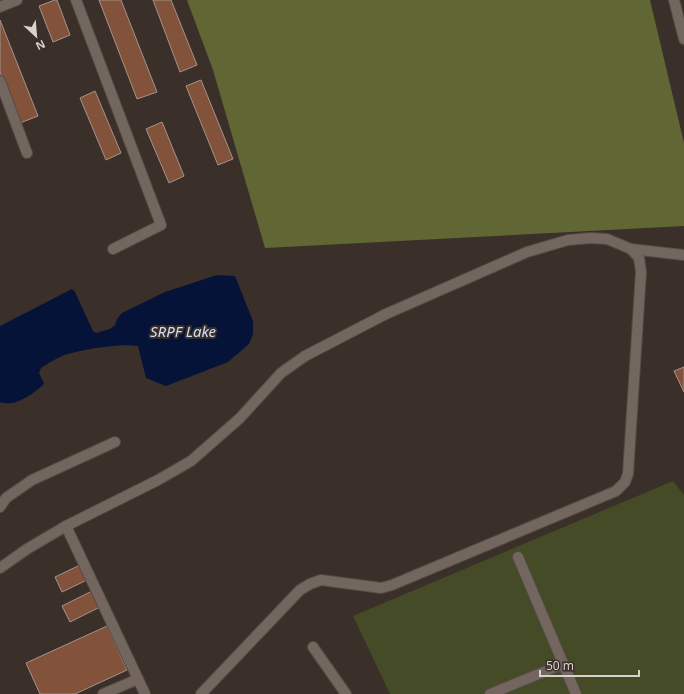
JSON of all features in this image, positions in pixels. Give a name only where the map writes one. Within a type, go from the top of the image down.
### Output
[{"type":"street","points":[[0,7],[17,0]]},
{"type":"street","points":[[76,0],[161,225],[113,249]]},
{"type":"street","points":[[674,0],[684,39]]},
{"type":"street","points":[[0,81],[27,153]]},
{"type":"street","points":[[0,568],[27,549],[66,526],[158,480],[191,461],[240,418],[281,373],[305,356],[386,314],[526,252],[568,240],[590,238],[607,239],[631,249],[684,255]]},
{"type":"street","points":[[201,694],[300,590],[310,584],[321,580],[381,588],[392,585],[616,491],[625,482],[628,474],[642,272],[639,258],[631,249]]},
{"type":"street","points":[[0,507],[6,498],[32,480],[115,442]]},
{"type":"street","points":[[66,526],[145,694]]},
{"type":"street","points":[[518,557],[576,694]]},
{"type":"street","points":[[313,647],[346,694]]},
{"type":"street","points":[[490,694],[563,664]]},
{"type":"street","points":[[103,694],[138,679]]},
{"type":"green space","points":[[187,0],[650,0],[684,143],[684,226],[265,248],[213,70]]},
{"type":"green space","points":[[673,481],[684,495],[684,694],[390,694],[353,616]]},
{"type":"water","name":"SRPF Lake","points":[[217,275],[235,276],[253,321],[253,334],[249,344],[228,362],[166,386],[146,378],[138,346],[121,345],[87,350],[67,354],[41,368],[39,373],[44,383],[39,389],[29,396],[17,402],[0,402],[0,326],[72,289],[75,292],[93,331],[96,333],[110,329],[115,325],[117,319],[122,313],[165,292]]},
{"type":"building","points":[[57,0],[70,35],[53,42],[39,6]]},
{"type":"building","points":[[99,0],[121,0],[157,92],[137,99]]},
{"type":"building","points":[[153,0],[171,0],[197,65],[180,72]]},
{"type":"building","points":[[0,20],[38,116],[20,123],[0,72]]},
{"type":"building","points":[[201,80],[233,159],[218,165],[186,86]]},
{"type":"building","points":[[95,91],[121,153],[106,160],[80,98]]},
{"type":"building","points":[[162,122],[184,176],[169,183],[146,129]]},
{"type":"building","points":[[684,367],[684,392],[674,371]]},
{"type":"building","points":[[80,565],[87,580],[62,592],[55,577]]},
{"type":"building","points":[[94,590],[102,606],[70,622],[62,606]]},
{"type":"building","points":[[107,626],[127,670],[75,694],[40,694],[26,663]]}]
